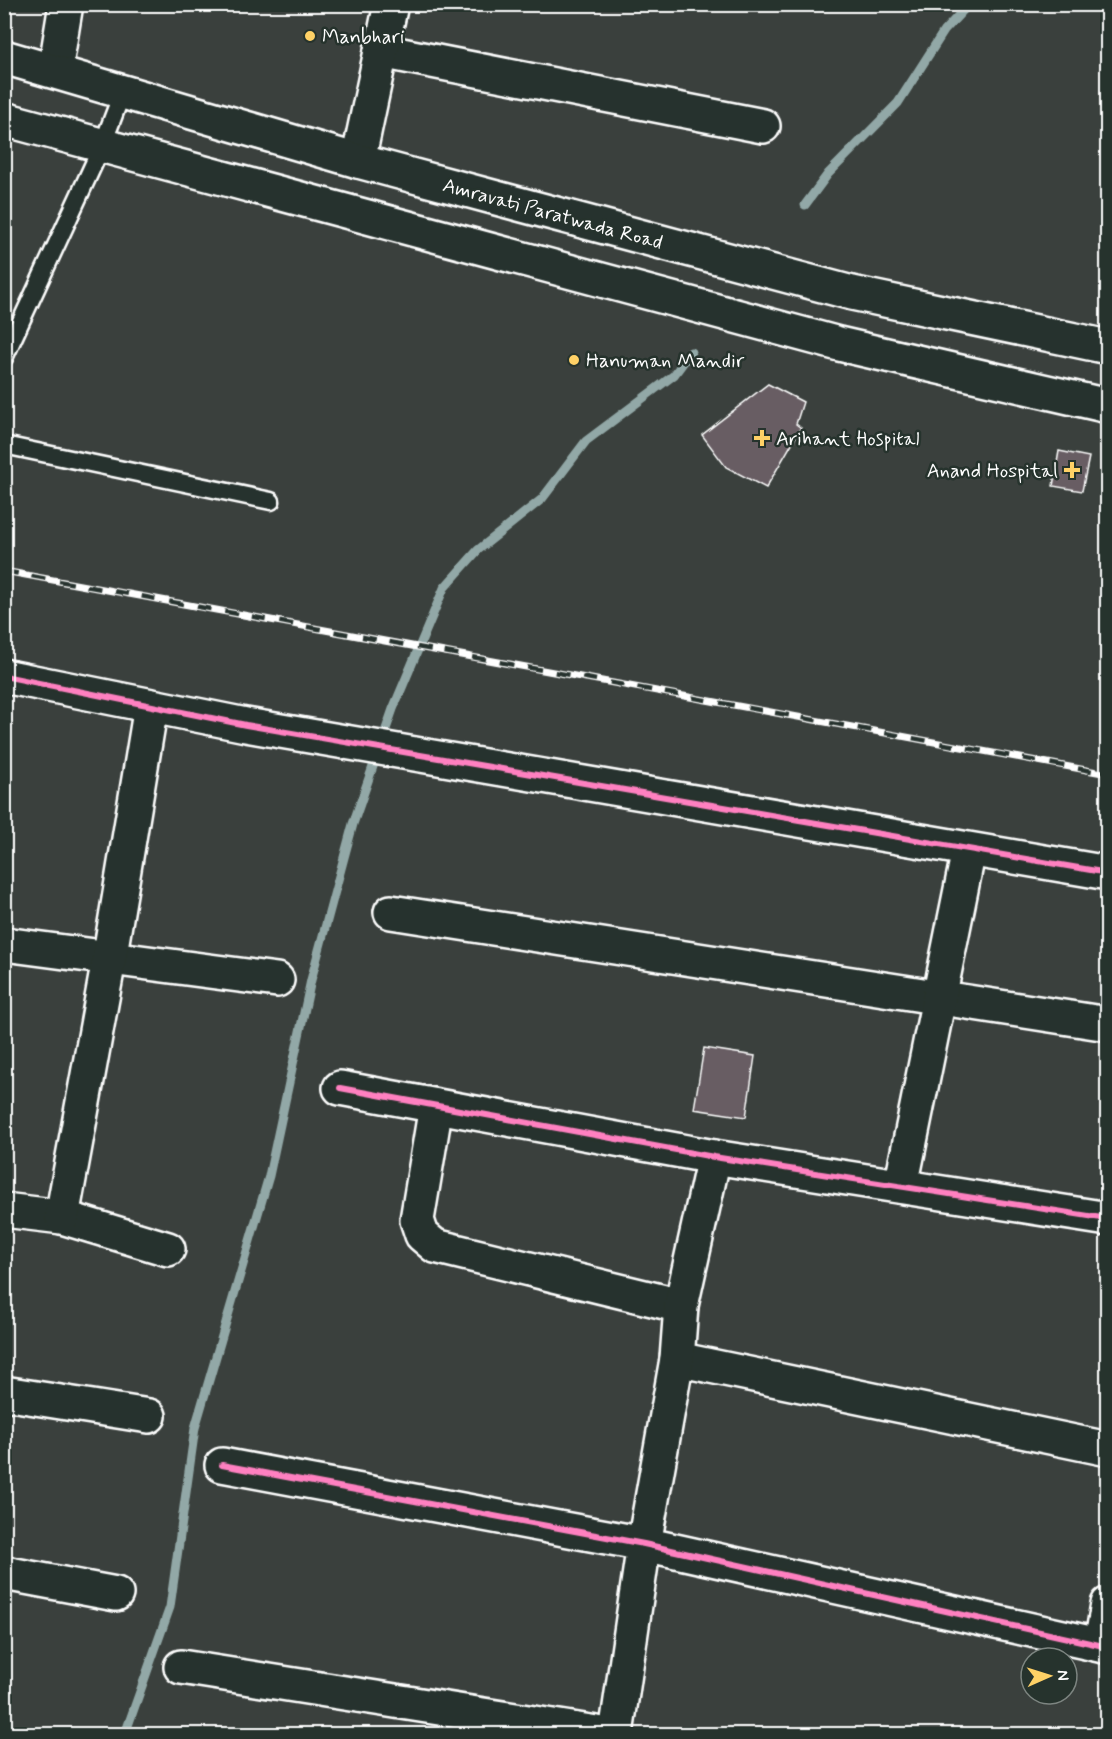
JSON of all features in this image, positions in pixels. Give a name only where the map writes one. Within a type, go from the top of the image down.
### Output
[{"type":"street","points":[[55,71],[66,4]]},
{"type":"street","points":[[358,161],[391,4]]},
{"type":"street","points":[[381,51],[763,126]]},
{"type":"street","name":"Amravati Paratwada Road","points":[[4,57],[358,161],[852,293],[1107,347]]},
{"type":"street","points":[[4,119],[839,344],[1107,406]]},
{"type":"street","points":[[690,304],[710,255]]},
{"type":"street","points":[[4,676],[151,706],[407,753],[1107,873]]},
{"type":"street","points":[[62,1217],[109,960],[151,706]]},
{"type":"street","points":[[901,1186],[969,850]]},
{"type":"street","points":[[391,912],[1107,1024]]},
{"type":"street","points":[[4,944],[109,960],[276,980]]},
{"type":"street","points":[[340,1088],[714,1157],[1107,1220]]},
{"type":"street","points":[[435,1106],[417,1220],[422,1235],[435,1246],[681,1306]]},
{"type":"street","points":[[616,1734],[644,1544],[677,1359],[681,1306],[714,1157]]},
{"type":"street","points":[[4,1210],[62,1217],[168,1249]]},
{"type":"street","points":[[677,1359],[1107,1449]]},
{"type":"street","points":[[4,1393],[149,1416]]},
{"type":"street","points":[[222,1465],[644,1544],[1104,1646],[1107,1604]]},
{"type":"street","points":[[4,1574],[116,1594]]},
{"type":"street","points":[[181,1667],[603,1734]]},
{"type":"lane","points":[[4,358],[102,146],[123,91]]},
{"type":"lane","points":[[4,445],[271,501]]},
{"type":"building","points":[[768,384],[803,402],[796,424],[801,428],[766,488],[726,467],[702,435]]},
{"type":"building","points":[[1059,451],[1089,457],[1082,491],[1053,486]]},
{"type":"building","points":[[704,1048],[755,1056],[746,1117],[694,1109]]},
{"type":"waterway","points":[[805,205],[828,174],[898,103],[944,31],[969,4]]},
{"type":"waterway","points":[[125,1734],[170,1607],[195,1428],[269,1176],[311,980],[353,824],[393,709],[444,588],[478,550],[542,499],[586,441],[674,375],[691,352]]},
{"type":"railway","points":[[4,571],[1108,774]]},
{"type":"cycle path","points":[[4,676],[246,725],[1108,873]]},
{"type":"cycle path","points":[[340,1088],[714,1157],[1108,1219]]},
{"type":"cycle path","points":[[222,1465],[644,1544],[1108,1647]]},
{"type":"place","name":"Manbhari","points":[[310,36]]},
{"type":"place","name":"Hanuman Mandir","points":[[574,360]]},
{"type":"place","name":"Arihant Hospital","points":[[762,438]]},
{"type":"place","name":"Anand Hospital","points":[[1072,470]]}]
